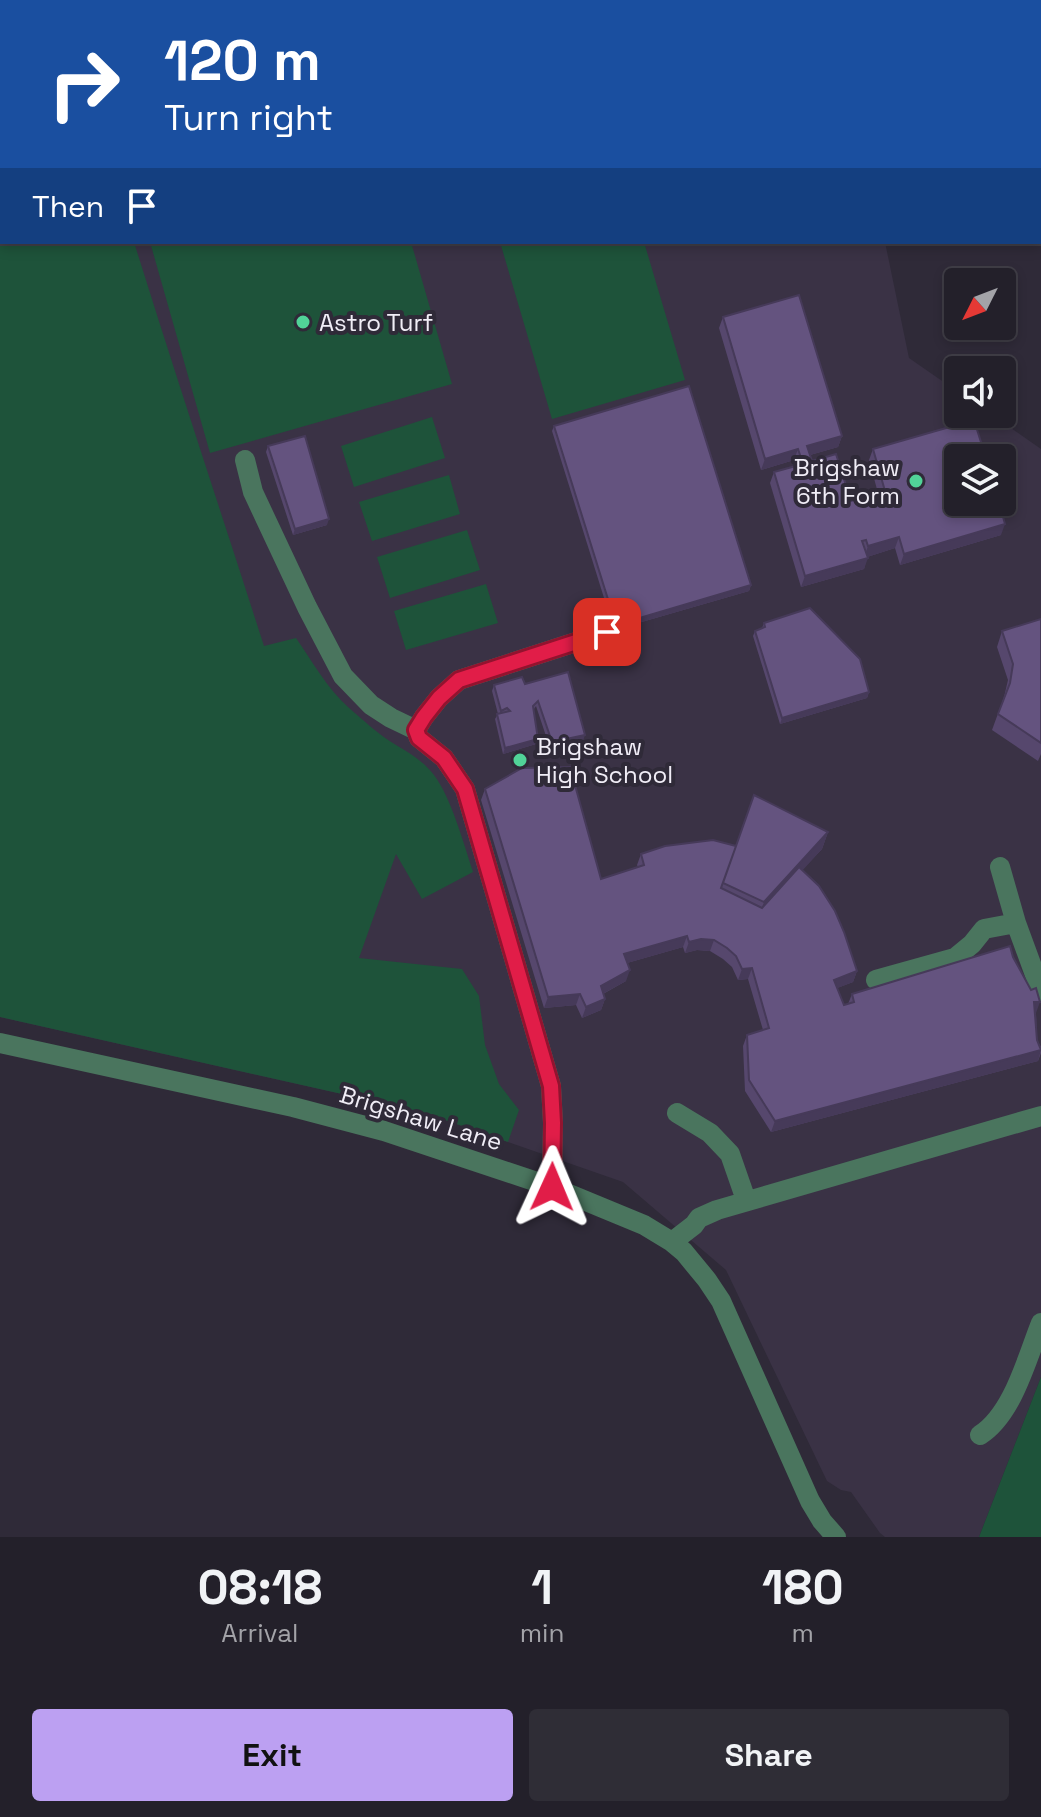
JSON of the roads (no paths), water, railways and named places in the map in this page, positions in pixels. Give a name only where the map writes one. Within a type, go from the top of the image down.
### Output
[{"type":"street","points":[[245,460],[253,492],[343,676],[371,705],[416,730],[419,738],[444,758],[465,789],[551,1086],[552,1187]]},
{"type":"street","points":[[416,730],[439,698],[459,680],[607,632]]},
{"type":"street","points":[[1000,867],[1041,991]]},
{"type":"street","points":[[876,980],[955,958],[984,929],[1016,923]]},
{"type":"street","name":"Brigshaw Lane","points":[[0,1043],[384,1131],[552,1187],[634,1220],[672,1242],[701,1272],[721,1301],[810,1501],[836,1537]]},
{"type":"street","points":[[677,1113],[710,1133],[730,1154],[746,1200]]},
{"type":"street","points":[[672,1242],[699,1218],[746,1200],[773,1195],[1041,1116]]},
{"type":"street","points":[[980,1435],[997,1421],[1011,1397],[1041,1323]]},
{"type":"place","name":"Astro Turf","points":[[303,322]]},
{"type":"place","name":"Brigshaw 6th Form","points":[[916,481]]},
{"type":"place","name":"Brigshaw High School","points":[[520,760]]}]
